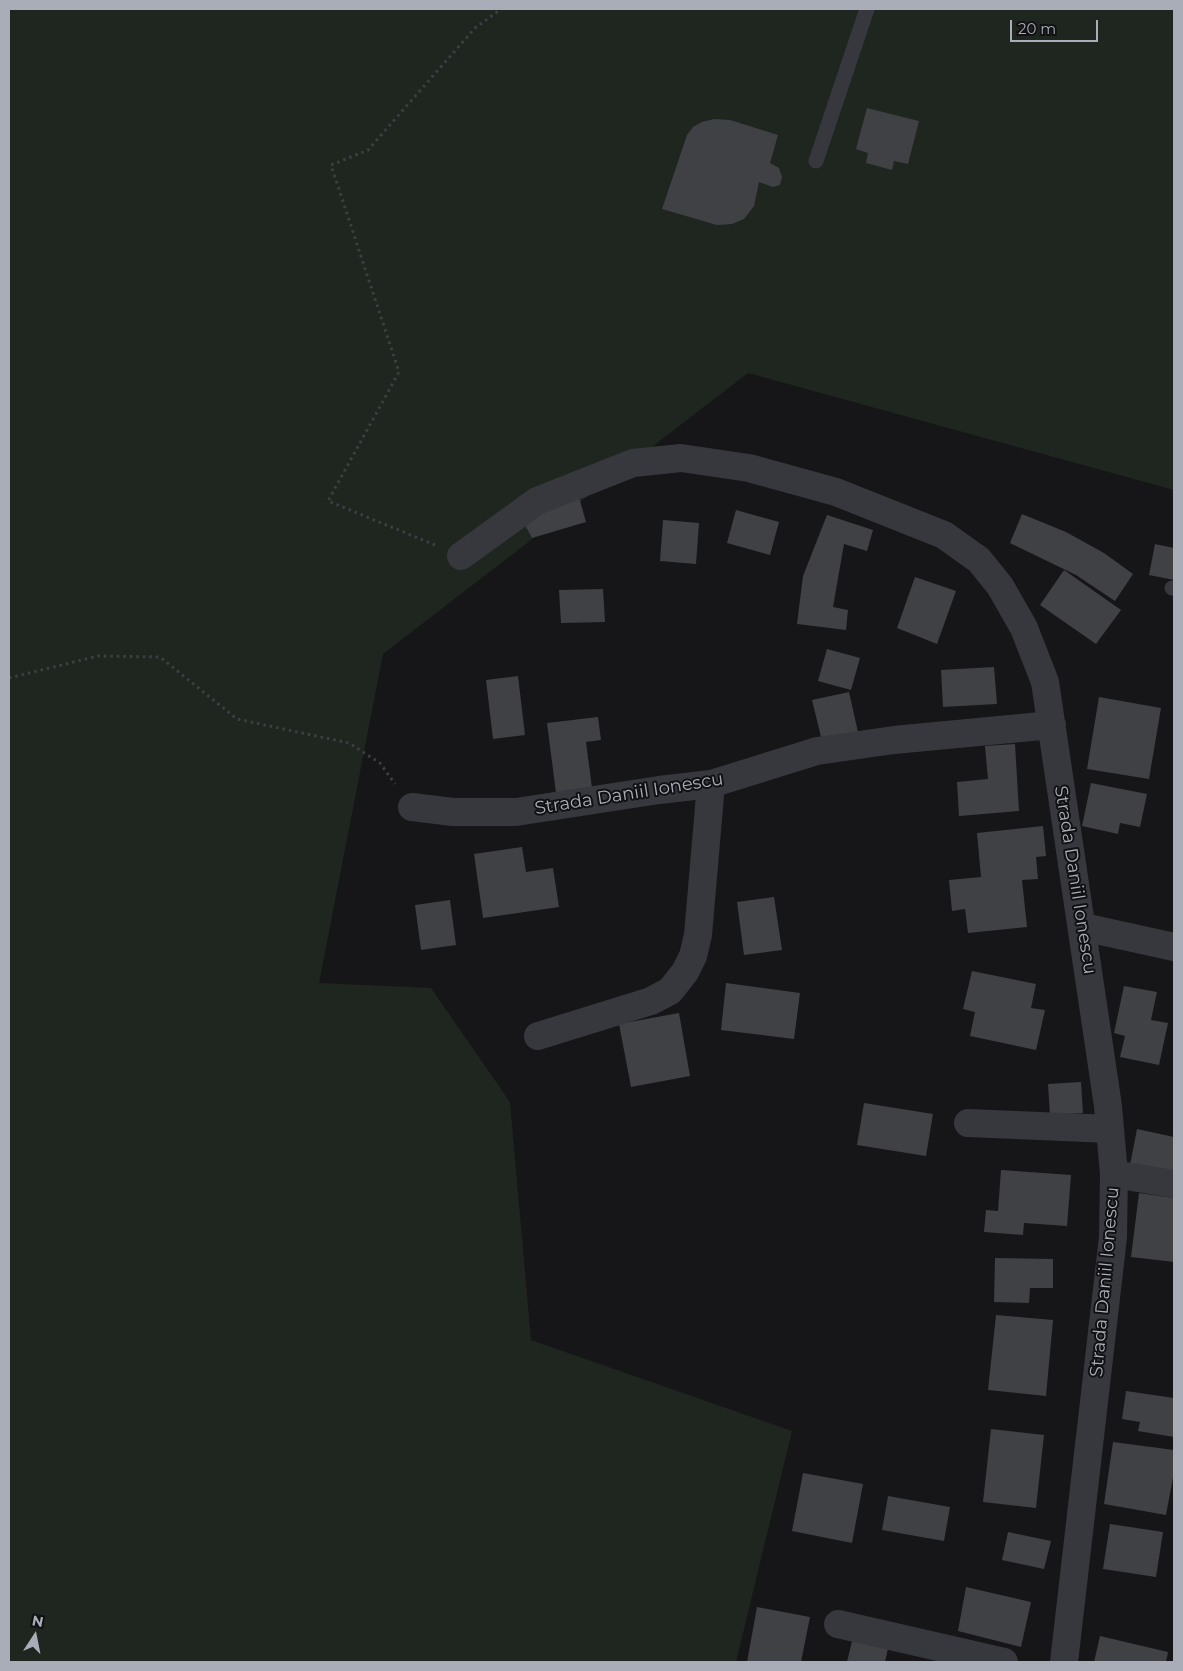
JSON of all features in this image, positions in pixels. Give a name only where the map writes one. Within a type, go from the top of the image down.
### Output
[{"type":"street","name":"Strada Daniil Ionescu","points":[[460,556],[537,501],[634,463],[681,458],[749,468],[836,492],[944,535],[978,560],[1000,586],[1024,628],[1045,682],[1083,927],[1110,1128],[1114,1174],[1113,1237],[1064,1662]]},
{"type":"street","name":"Strada Daniil Ionescu","points":[[412,807],[453,812],[516,812],[711,784],[817,751],[894,740],[1052,725]]},
{"type":"street","points":[[538,1036],[651,1002],[670,991],[685,972],[693,956],[698,935],[711,784]]},
{"type":"street","points":[[1083,927],[1174,947]]},
{"type":"street","points":[[968,1123],[1110,1128]]},
{"type":"street","points":[[1114,1174],[1174,1184]]},
{"type":"street","points":[[838,1624],[1004,1662]]},
{"type":"lane","points":[[816,161],[868,9]]},
{"type":"path","points":[[460,556],[328,501],[399,372],[331,165],[368,150],[475,28],[501,9]]},
{"type":"path","points":[[9,678],[98,656],[160,657],[237,719],[350,743],[380,763],[412,807]]},
{"type":"shaded area","points":[[9,9],[1174,9],[1174,490],[748,373],[383,654],[319,983],[431,988],[510,1102],[531,1340],[792,1431],[736,1662],[9,1662]]},
{"type":"building","points":[[867,108],[919,121],[908,164],[894,161],[892,170],[866,163],[868,153],[856,149]]},
{"type":"building","points":[[714,119],[730,120],[778,135],[770,163],[779,168],[782,177],[780,185],[773,187],[759,182],[754,206],[744,219],[732,224],[717,225],[662,209],[687,135],[693,127]]},
{"type":"building","points":[[579,497],[586,522],[532,538],[523,521]]},
{"type":"building","points":[[736,510],[779,522],[770,555],[727,543]]},
{"type":"building","points":[[1022,514],[1066,532],[1104,553],[1133,574],[1115,601],[1076,575],[1010,543]]},
{"type":"building","points":[[827,515],[873,530],[867,551],[844,544],[833,607],[848,610],[846,630],[797,624],[803,576]]},
{"type":"building","points":[[663,520],[699,523],[696,564],[660,561]]},
{"type":"building","points":[[1155,544],[1174,548],[1174,580],[1149,575]]},
{"type":"building","points":[[1064,570],[1121,610],[1096,644],[1040,605]]},
{"type":"building","points":[[915,577],[956,591],[937,644],[897,628]]},
{"type":"building","points":[[603,589],[605,622],[561,623],[559,590]]},
{"type":"building","points":[[827,649],[860,658],[851,690],[818,681]]},
{"type":"building","points":[[994,667],[997,704],[943,707],[941,670]]},
{"type":"building","points":[[518,676],[525,735],[493,739],[486,680]]},
{"type":"building","points":[[849,692],[858,732],[822,741],[812,700]]},
{"type":"building","points":[[1099,697],[1161,708],[1149,779],[1087,769]]},
{"type":"building","points":[[598,717],[601,740],[586,742],[592,788],[556,793],[547,723]]},
{"type":"building","points":[[1015,744],[1019,811],[959,816],[957,782],[988,779],[985,746]]},
{"type":"building","points":[[1091,783],[1147,794],[1140,827],[1120,823],[1118,834],[1082,826]]},
{"type":"building","points":[[1043,826],[1046,856],[1036,857],[1038,879],[1022,880],[1027,927],[968,933],[965,909],[952,911],[949,880],[981,877],[977,833]]},
{"type":"building","points":[[522,847],[526,872],[553,868],[559,907],[483,918],[474,854]]},
{"type":"building","points":[[774,897],[782,950],[744,955],[737,902]]},
{"type":"building","points":[[450,900],[456,945],[421,950],[415,905]]},
{"type":"building","points":[[972,971],[1036,984],[1031,1008],[1045,1010],[1036,1050],[970,1036],[975,1012],[963,1009]]},
{"type":"building","points":[[726,983],[800,993],[794,1039],[721,1030]]},
{"type":"building","points":[[1124,986],[1157,992],[1151,1020],[1168,1023],[1159,1065],[1120,1057],[1125,1036],[1114,1033]]},
{"type":"building","points":[[679,1013],[690,1076],[631,1087],[619,1024]]},
{"type":"building","points":[[1081,1082],[1083,1113],[1050,1115],[1048,1084]]},
{"type":"building","points":[[864,1103],[933,1114],[926,1156],[857,1145]]},
{"type":"building","points":[[1137,1129],[1174,1137],[1174,1173],[1130,1165]]},
{"type":"building","points":[[1001,1170],[1071,1175],[1067,1226],[1024,1223],[1023,1235],[984,1232],[986,1210],[998,1211]]},
{"type":"building","points":[[1139,1193],[1174,1198],[1174,1262],[1131,1257]]},
{"type":"building","points":[[995,1258],[1053,1259],[1053,1288],[1030,1288],[1029,1303],[994,1302]]},
{"type":"building","points":[[996,1315],[1053,1320],[1046,1396],[988,1390]]},
{"type":"building","points":[[1126,1391],[1174,1398],[1174,1437],[1138,1431],[1140,1422],[1122,1419]]},
{"type":"building","points":[[991,1429],[1044,1435],[1036,1508],[983,1502]]},
{"type":"building","points":[[1113,1442],[1174,1450],[1174,1472],[1166,1515],[1104,1504]]},
{"type":"building","points":[[803,1473],[863,1484],[852,1543],[792,1531]]},
{"type":"building","points":[[888,1496],[950,1507],[944,1541],[882,1530]]},
{"type":"building","points":[[1110,1524],[1163,1532],[1156,1577],[1103,1569]]},
{"type":"building","points":[[1008,1532],[1051,1541],[1044,1569],[1002,1560]]},
{"type":"building","points":[[966,1587],[1031,1602],[1021,1647],[958,1631]]},
{"type":"building","points":[[757,1607],[810,1617],[801,1662],[747,1662]]},
{"type":"building","points":[[1100,1636],[1168,1652],[1166,1662],[1094,1662]]},
{"type":"building","points":[[853,1637],[889,1644],[885,1662],[847,1662]]}]
